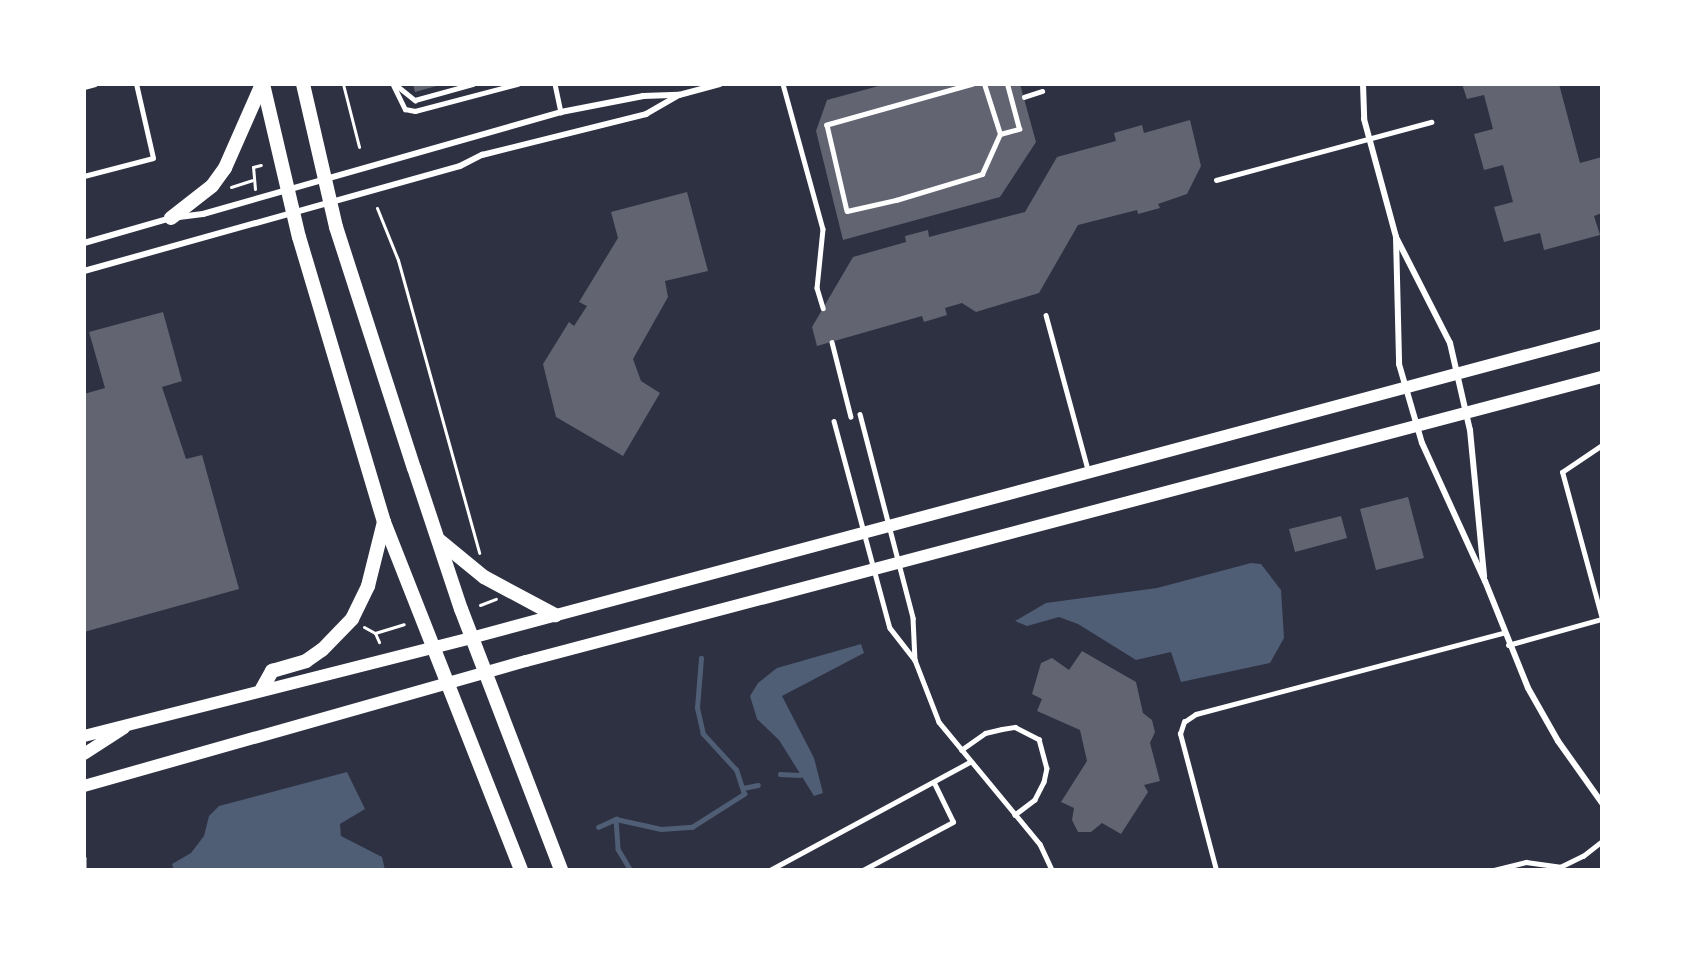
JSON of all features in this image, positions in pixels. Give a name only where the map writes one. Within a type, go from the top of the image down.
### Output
[{"type":"main road","points":[[262,84],[293,210],[384,522],[521,870]]},
{"type":"main road","points":[[171,218],[212,186],[225,168],[262,84]]},
{"type":"main road","points":[[303,84],[329,199],[471,638],[561,870]]},
{"type":"main road","points":[[84,736],[262,689],[471,638],[1602,335]]},
{"type":"main road","points":[[84,786],[484,673],[1602,377]]},
{"type":"main road","points":[[262,689],[272,671],[306,661],[322,651],[352,619],[368,586],[384,522]]},
{"type":"main road","points":[[440,541],[483,577],[555,615]]},
{"type":"main road","points":[[84,754],[100,747],[130,724]]},
{"type":"street","points":[[84,243],[171,218],[202,214],[324,177],[561,112],[643,96],[679,95],[720,84]]},
{"type":"street","points":[[1363,84],[1370,138],[1396,237],[1450,343],[1466,413],[1485,580]]},
{"type":"street","points":[[84,271],[329,199],[646,114],[679,95]]},
{"type":"street","points":[[1396,237],[1399,364],[1422,443],[1485,580],[1508,645],[1558,741],[1602,803]]},
{"type":"lane","points":[[84,87],[95,84]]},
{"type":"lane","points":[[84,176],[153,158],[136,84]]},
{"type":"lane","points":[[394,84],[415,100],[473,84]]},
{"type":"lane","points":[[394,84],[405,109],[415,111],[517,84]]},
{"type":"lane","points":[[555,84],[561,112]]},
{"type":"lane","points":[[783,84],[823,229],[817,288],[823,308]]},
{"type":"lane","points":[[973,84],[827,126],[847,211],[896,201],[982,174],[1000,134],[984,84]]},
{"type":"lane","points":[[1000,134],[1019,129],[1007,84]]},
{"type":"lane","points":[[1024,97],[1042,91]]},
{"type":"lane","points":[[1216,180],[1431,122]]},
{"type":"lane","points":[[1046,315],[1089,472]]},
{"type":"lane","points":[[832,342],[851,417]]},
{"type":"lane","points":[[860,414],[913,618],[915,660]]},
{"type":"lane","points":[[834,421],[890,627],[915,660],[939,722],[1040,844],[1052,870]]},
{"type":"lane","points":[[1508,645],[1602,619],[1562,472],[1602,445]]},
{"type":"lane","points":[[1216,870],[1180,734],[1184,722],[1196,714],[1503,633]]},
{"type":"lane","points":[[961,750],[985,733],[1002,729],[1016,728],[1039,739],[1047,768],[1044,782],[1035,800],[1015,815]]},
{"type":"lane","points":[[770,870],[970,762]]},
{"type":"lane","points":[[863,870],[953,822],[934,783]]},
{"type":"lane","points":[[1494,870],[1526,862],[1560,867],[1583,856],[1602,841]]},
{"type":"lane","points":[[84,858],[84,869]]},
{"type":"path","points":[[343,84],[359,147]]},
{"type":"path","points":[[255,189],[252,180],[253,167],[261,165]]},
{"type":"path","points":[[228,189],[252,180]]},
{"type":"path","points":[[377,208],[398,260],[483,561]]},
{"type":"path","points":[[480,604],[496,599]]},
{"type":"path","points":[[358,624],[375,633],[379,642]]},
{"type":"path","points":[[375,633],[404,624]]},
{"type":"water","points":[[1251,563],[1261,564],[1281,590],[1284,638],[1270,663],[1181,682],[1171,652],[1136,660],[1078,624],[1059,617],[1027,626],[1015,621],[1046,603],[1157,588]]},
{"type":"water","points":[[861,644],[864,653],[782,696],[814,758],[823,793],[814,796],[779,740],[757,719],[750,696],[758,683],[777,668]]},
{"type":"water","points":[[347,772],[365,809],[340,824],[341,836],[382,857],[385,870],[174,870],[172,864],[191,853],[204,836],[209,816],[219,806]]},
{"type":"building","points":[[413,84],[440,84],[440,85],[415,92]]},
{"type":"building","points":[[886,84],[1020,84],[1036,142],[1000,197],[843,240],[816,131],[827,100]]},
{"type":"building","points":[[1462,84],[1559,84],[1580,163],[1602,157],[1602,213],[1594,216],[1600,235],[1544,250],[1540,233],[1504,242],[1494,207],[1513,202],[1503,165],[1484,170],[1474,134],[1493,129],[1484,95],[1467,99]]},
{"type":"building","points":[[1190,120],[1201,166],[1187,194],[1158,204],[1160,208],[1138,214],[1137,210],[1078,225],[1039,293],[976,312],[962,303],[945,308],[947,315],[924,322],[922,316],[817,346],[812,327],[853,257],[906,242],[905,236],[928,230],[929,237],[1025,212],[1057,157],[1116,141],[1114,133],[1142,125],[1144,133]]},
{"type":"building","points":[[687,192],[708,271],[665,281],[668,297],[633,359],[641,381],[660,393],[623,456],[556,417],[543,364],[569,322],[574,326],[587,306],[579,302],[618,238],[611,212]]},
{"type":"building","points":[[163,312],[182,381],[162,387],[186,459],[202,455],[239,589],[84,632],[84,394],[105,388],[89,332]]},
{"type":"building","points":[[1408,497],[1424,558],[1376,570],[1360,509]]},
{"type":"building","points":[[1341,516],[1347,538],[1295,552],[1289,529]]},
{"type":"building","points":[[1082,651],[1136,682],[1143,713],[1152,720],[1155,732],[1150,743],[1160,781],[1144,785],[1148,792],[1121,834],[1102,823],[1091,832],[1078,832],[1072,820],[1074,808],[1061,802],[1087,761],[1080,730],[1037,711],[1042,699],[1032,694],[1041,663],[1052,658],[1069,670]]},
{"type":"waterway","points":[[598,827],[616,819],[661,829],[692,827],[744,794],[736,770],[703,734],[697,708],[701,658]]},
{"type":"waterway","points":[[780,774],[800,775]]},
{"type":"waterway","points":[[743,788],[758,785]]},
{"type":"waterway","points":[[616,819],[618,849],[630,869]]}]
